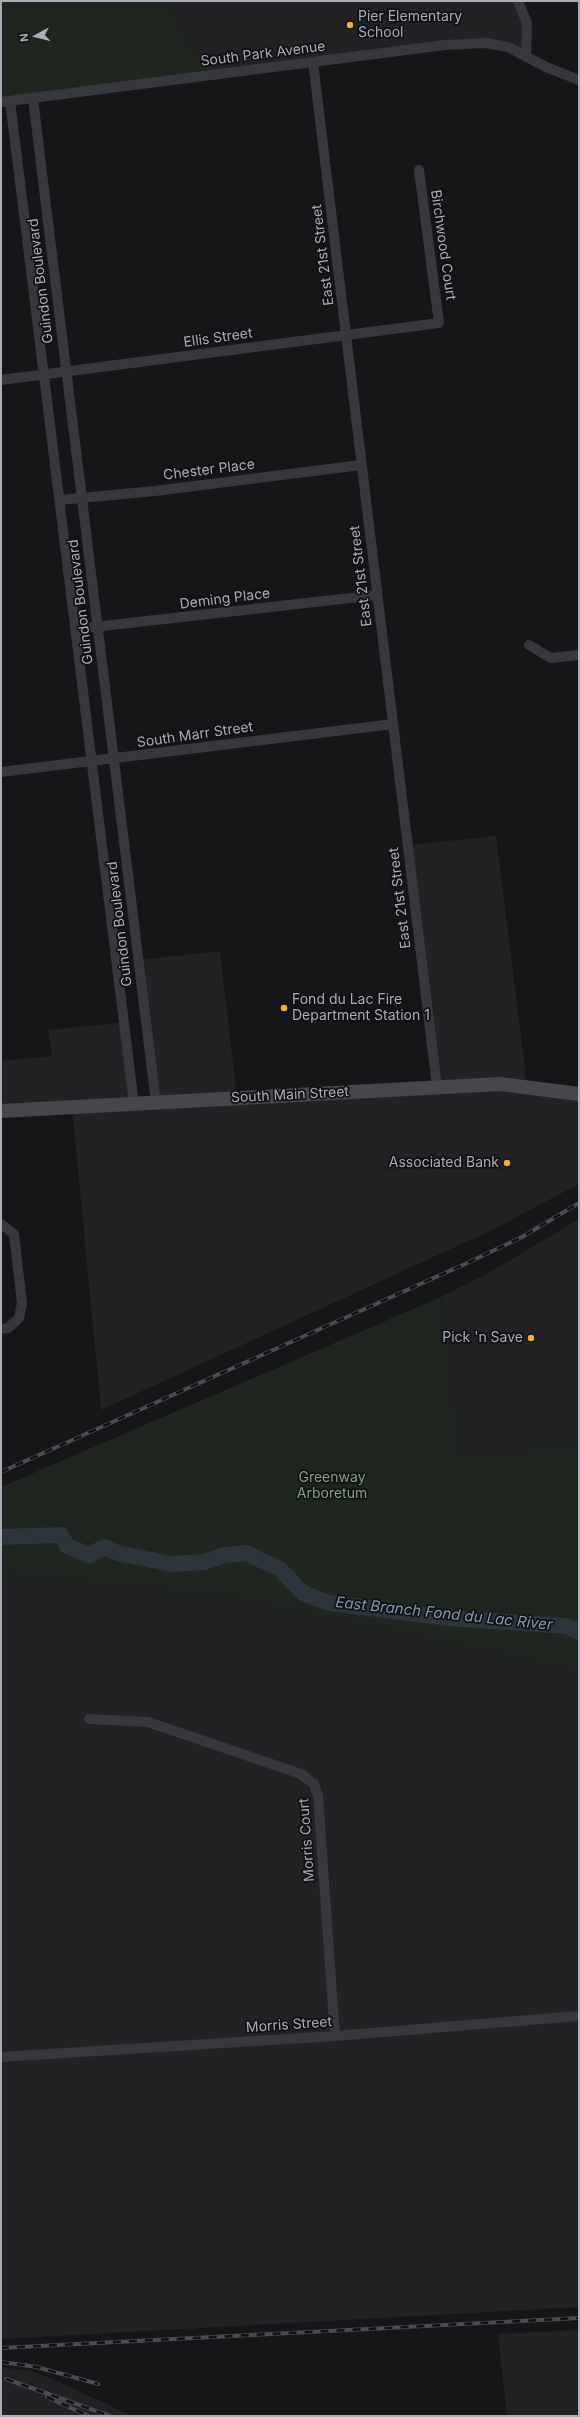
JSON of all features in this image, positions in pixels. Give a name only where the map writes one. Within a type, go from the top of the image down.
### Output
[{"type":"main road","name":"South Main Street","points":[[1,1111],[500,1084],[579,1094]]},
{"type":"street","points":[[518,1],[527,22],[526,57]]},
{"type":"street","name":"South Park Avenue","points":[[5,102],[446,45],[486,43],[506,46],[526,57],[579,80]]},
{"type":"street","name":"East 21st Street","points":[[313,62],[437,1087]]},
{"type":"street","name":"Guindon Boulevard","points":[[33,99],[156,1103]]},
{"type":"street","name":"Guindon Boulevard","points":[[5,102],[44,375],[93,762],[134,1104]]},
{"type":"street","name":"Birchwood Court","points":[[419,170],[439,323]]},
{"type":"street","name":"Ellis Street","points":[[1,380],[439,323]]},
{"type":"street","name":"Chester Place","points":[[59,500],[362,465]]},
{"type":"street","name":"Deming Place","points":[[76,629],[98,628],[377,595]]},
{"type":"street","points":[[529,645],[551,658],[579,656]]},
{"type":"street","name":"South Marr Street","points":[[1,772],[114,760],[393,724]]},
{"type":"street","points":[[1,1224],[14,1234],[22,1303],[19,1318],[8,1328],[1,1329]]},
{"type":"street","name":"Morris Court","points":[[89,1719],[148,1722],[301,1774],[314,1784],[318,1796],[335,2036]]},
{"type":"street","name":"Morris Street","points":[[1,2057],[335,2036],[579,2016]]},
{"type":"shaded area","name":"Pier Elementary School","points":[[163,1],[518,1],[521,6],[526,57],[494,43],[209,75]]},
{"type":"shaded area","points":[[496,836],[527,1086],[579,1094],[579,1184],[492,1230],[101,1410],[72,1107],[1,1111],[1,1061],[52,1056],[48,1030],[125,1022],[134,1104],[156,1103],[138,960],[220,951],[237,1098],[437,1087],[408,845]]},
{"type":"shaded area","points":[[579,1219],[579,1443],[460,1458],[441,1297],[492,1271]]},
{"type":"shaded area","points":[[1,1573],[236,1598],[564,1668],[579,1673],[579,2307],[1,2339]]},
{"type":"shaded area","points":[[579,2330],[579,2416],[507,2416],[498,2334]]},
{"type":"shaded area","points":[[1,2367],[31,2371],[50,2378],[133,2416],[1,2416]]},
{"type":"green space","points":[[1,1],[163,1],[209,75],[1,101]]},
{"type":"green space","name":"Greenway Arboretum","points":[[441,1297],[460,1458],[579,1443],[579,1673],[564,1668],[236,1598],[1,1573],[1,1487]]},
{"type":"waterway","name":"East Branch Fond du Lac River","points":[[1,1537],[61,1535],[67,1546],[89,1555],[105,1547],[117,1553],[172,1564],[204,1562],[225,1555],[246,1553],[280,1569],[303,1593],[329,1603],[449,1618],[567,1626],[579,1632]]},
{"type":"railway","points":[[1,1472],[465,1264],[522,1237],[579,1203]]},
{"type":"railway","points":[[1,2348],[579,2318]]},
{"type":"railway","points":[[1,2362],[37,2367],[98,2384]]},
{"type":"railway","points":[[6,2379],[110,2416]]},
{"type":"railway","points":[[47,2397],[89,2416]]},
{"type":"place","name":"Pier Elementary School","points":[[350,25]]},
{"type":"place","name":"Fond du Lac Fire Department Station 1","points":[[284,1008]]},
{"type":"place","name":"Associated Bank","points":[[507,1163]]},
{"type":"place","name":"Pick 'n Save","points":[[531,1338]]}]
